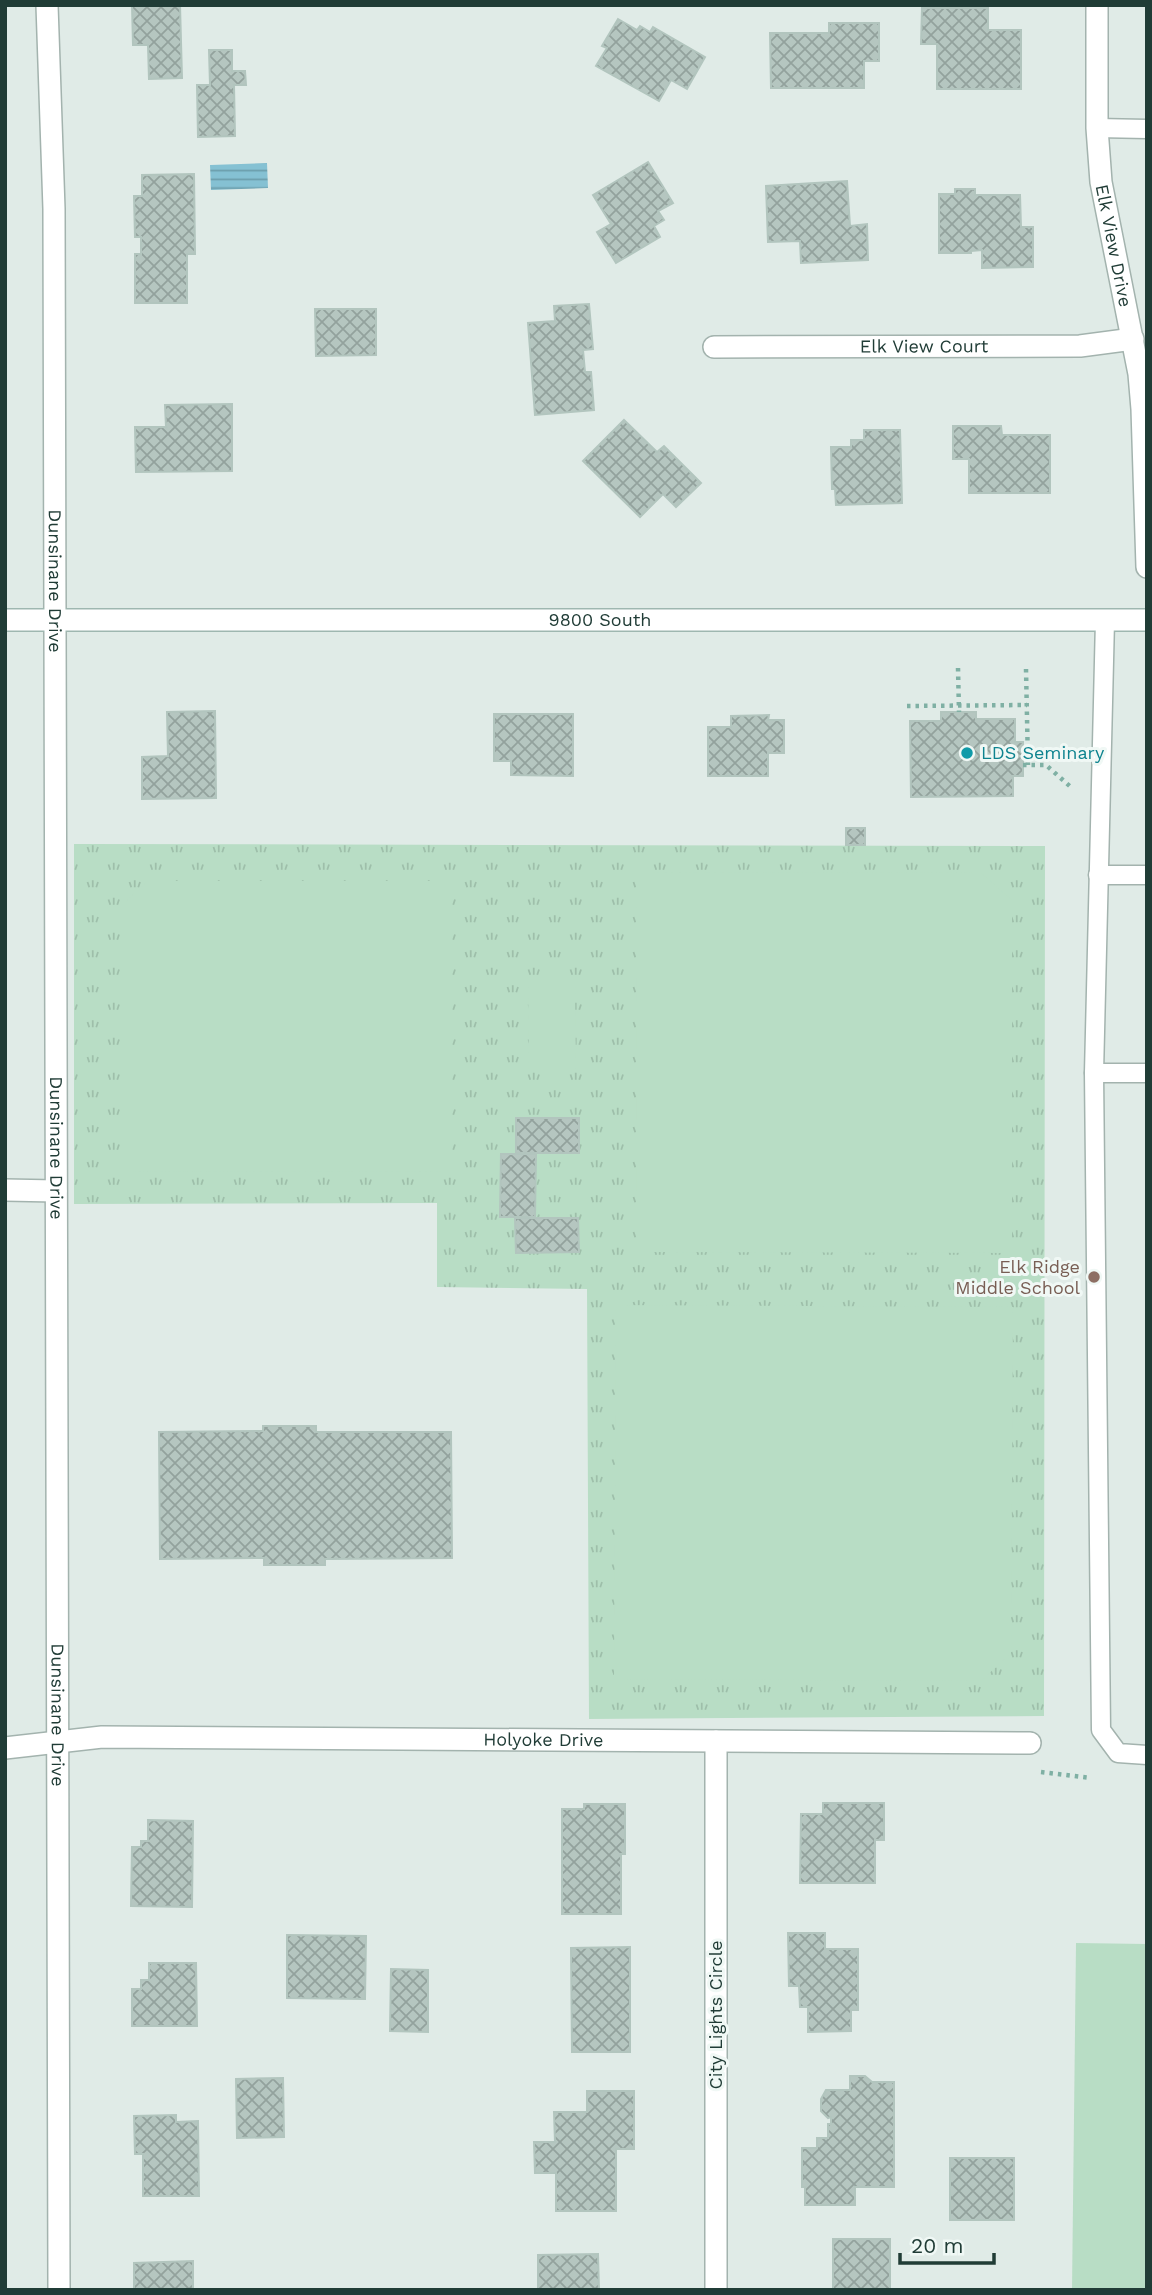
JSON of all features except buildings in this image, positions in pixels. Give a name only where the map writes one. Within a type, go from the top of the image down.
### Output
[{"type":"street","name":"Dunsinane Drive","points":[[47,5],[54,222],[59,2290]]},
{"type":"street","name":"Elk View Drive","points":[[1097,5],[1097,128],[1101,182],[1133,339],[1142,409],[1147,566]]},
{"type":"street","name":"Elk View Court","points":[[714,346],[1080,346],[1133,339]]},
{"type":"street","name":"9800 South","points":[[5,620],[1147,620]]},
{"type":"street","points":[[5,1190],[56,1191]]},
{"type":"street","name":"Holyoke Drive","points":[[5,1748],[102,1737],[1030,1743]]},
{"type":"street","name":"City Lights Circle","points":[[716,1741],[716,2290]]},
{"type":"lane","points":[[1097,128],[1147,128]]},
{"type":"lane","points":[[1105,620],[1094,1073],[1101,1730],[1118,1752],[1147,1755]]},
{"type":"lane","points":[[1098,875],[1147,875]]},
{"type":"lane","points":[[1094,1073],[1147,1073]]},
{"type":"path","points":[[958,668],[958,712]]},
{"type":"path","points":[[1026,669],[1026,765],[1046,765],[1073,789]]},
{"type":"path","points":[[907,706],[1027,705]]},
{"type":"path","points":[[1041,1772],[1091,1777]]},
{"type":"green space","points":[[74,844],[1045,846],[1044,1716],[589,1719],[587,1289],[437,1287],[437,1203],[74,1204]]},
{"type":"green space","points":[[637,872],[981,873],[1012,900],[1012,1253],[636,1252]]},
{"type":"green space","points":[[148,881],[451,881],[451,1171],[124,1172],[124,903]]},
{"type":"green space","points":[[528,985],[575,985],[576,1070],[529,1070]]},
{"type":"green space","points":[[616,1305],[1013,1307],[1011,1653],[981,1681],[614,1679]]},
{"type":"green space","points":[[1076,1943],[1147,1944],[1147,2290],[1072,2290]]},
{"type":"water","points":[[267,163],[268,188],[211,190],[210,165]]},
{"type":"place","name":"LDS Seminary","points":[[967,753]]},
{"type":"place","name":"Elk Ridge Middle School","points":[[1094,1277]]}]
